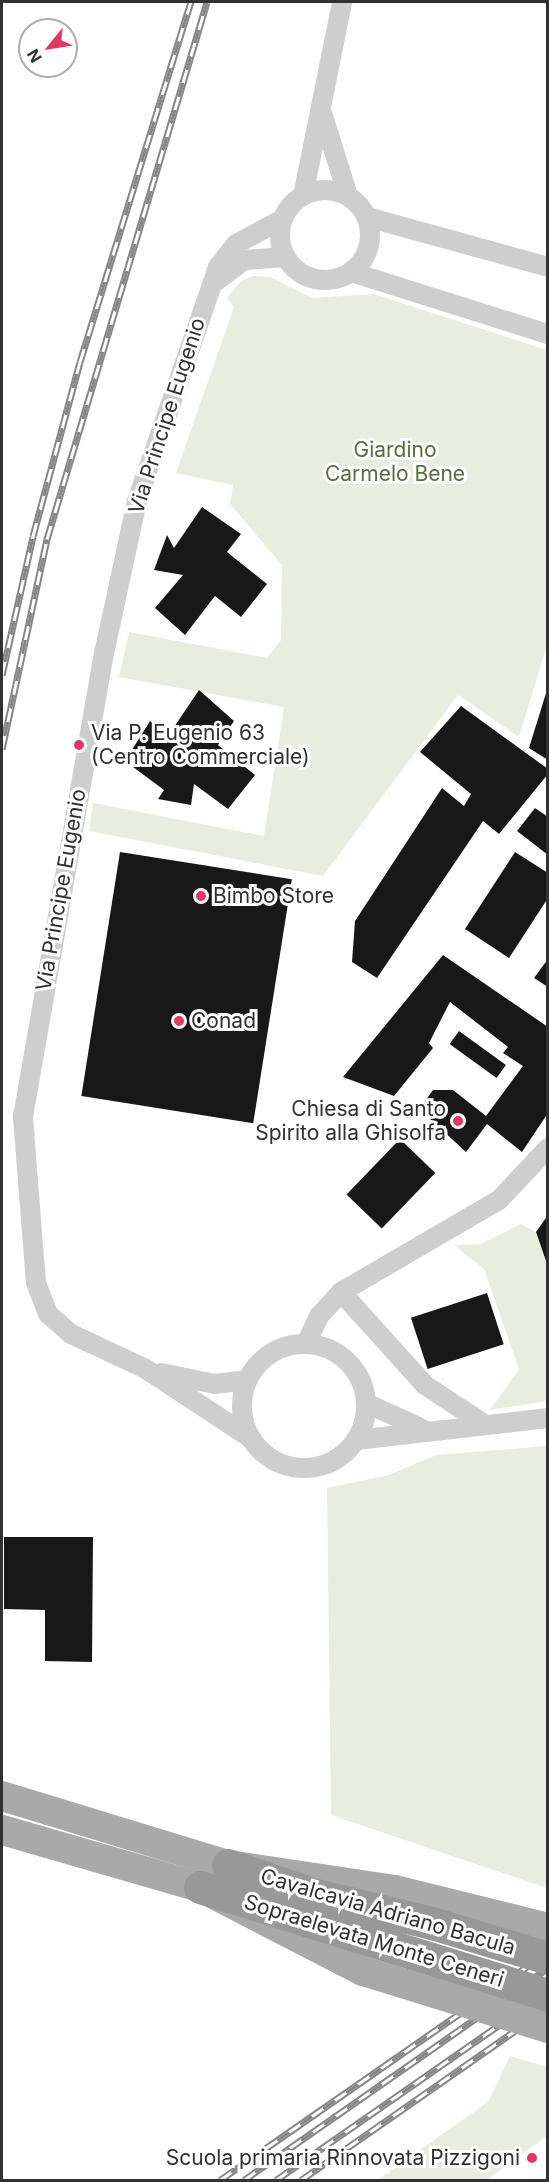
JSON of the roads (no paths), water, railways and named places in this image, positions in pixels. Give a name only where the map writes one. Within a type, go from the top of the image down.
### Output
[{"type":"highway","name":"Cavalcavia Adriano Bacula","points":[[228,1864],[312,1894],[432,1923],[548,1958]]},
{"type":"highway","name":"Sopraelevata Monte Ceneri","points":[[200,1887],[548,1995]]},
{"type":"main road","name":"Cavalcavia Adriano Bacula","points":[[2,1796],[228,1864],[460,1904],[548,1928]]},
{"type":"main road","name":"Cavalcavia Adriano Bacula","points":[[15,1834],[200,1887],[363,1971],[548,2028]]},
{"type":"street","name":"Via Principe Eugenio","points":[[252,1439],[146,1369],[66,1331],[41,1302],[23,1104],[126,545],[143,481],[208,292],[230,249],[283,219],[303,196],[322,113],[342,2]]},
{"type":"street","name":"Via Principe Eugenio","points":[[322,113],[348,196],[367,217]]},
{"type":"street","points":[[303,196],[325,190],[348,196]]},
{"type":"street","points":[[283,219],[280,238],[286,257],[300,272],[315,279],[331,280],[351,272],[368,250],[367,217],[548,267]]},
{"type":"street","name":"Via Principe Eugenio","points":[[208,292],[220,275],[244,260],[286,257]]},
{"type":"street","points":[[351,272],[548,334]]},
{"type":"street","points":[[306,1344],[319,1316],[341,1292],[499,1200],[548,1148]]},
{"type":"street","points":[[341,1292],[425,1385],[484,1424]]},
{"type":"street","points":[[306,1344],[329,1349],[348,1362],[361,1381],[366,1403],[356,1440],[333,1461],[304,1468],[274,1460],[252,1439],[242,1410],[248,1380],[266,1356],[306,1344]]},
{"type":"street","name":"Via Principe Eugenio","points":[[146,1369],[215,1384],[248,1380]]},
{"type":"street","points":[[366,1403],[424,1429]]},
{"type":"street","points":[[356,1440],[424,1429],[548,1418]]},
{"type":"railway","points":[[2,675],[33,536],[80,362],[191,2]]},
{"type":"railway","points":[[2,749],[47,539],[207,2]]},
{"type":"railway","points":[[220,2180],[548,1952]]},
{"type":"railway","points":[[244,2180],[548,1968]]},
{"type":"railway","points":[[276,2180],[548,1991]]},
{"type":"railway","points":[[301,2180],[548,2008]]},
{"type":"place","name":"Via P. Eugenio 63 (Centro Commerciale)","points":[[79,745]]},
{"type":"place","name":"Bimbo Store","points":[[201,896]]},
{"type":"place","name":"Conad","points":[[179,1021]]},
{"type":"place","name":"Chiesa di Santo Spirito alla Ghisolfa","points":[[458,1121]]},
{"type":"place","name":"Scuola primaria Rinnovata Pizzigoni","points":[[532,2158]]},
{"type":"park label","name":"Giardino Carmelo Bene","points":[[395,462]]}]
